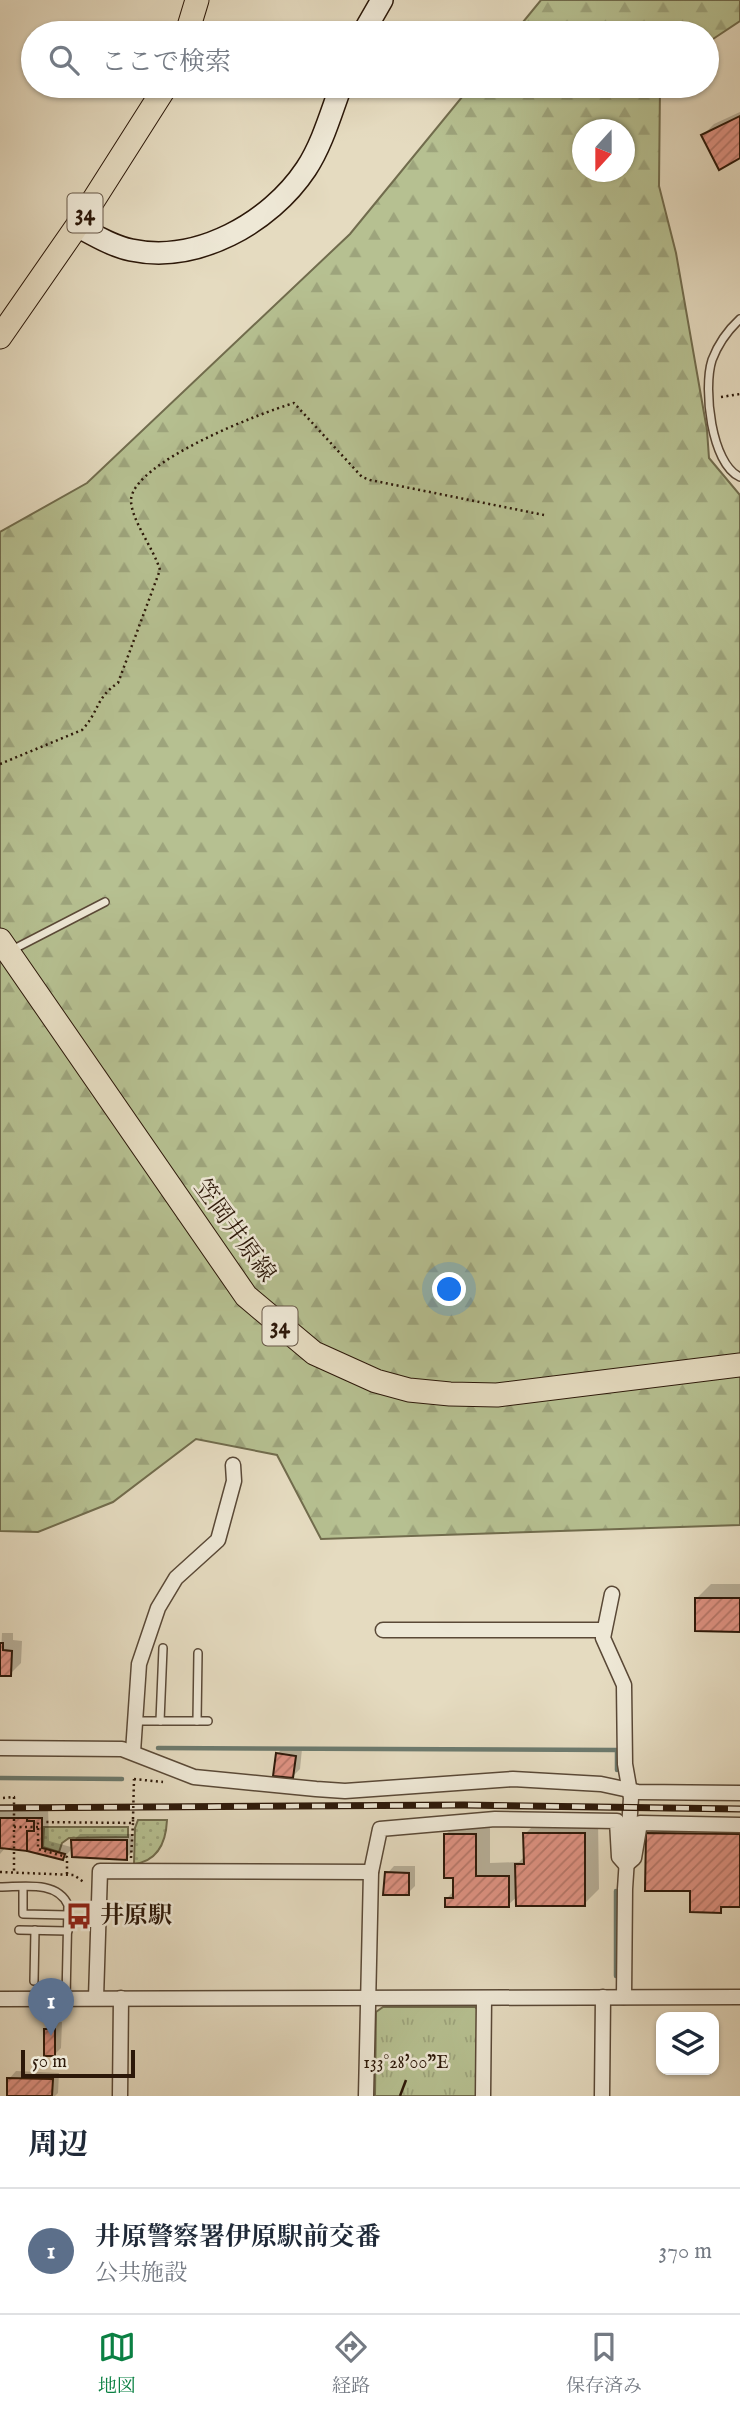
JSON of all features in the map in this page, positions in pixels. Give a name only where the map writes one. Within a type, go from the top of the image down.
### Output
[{"type":"main road","points":[[191,21],[197,0]]},
{"type":"main road","name":"34","points":[[0,337],[77,226],[158,98]]},
{"type":"main road","name":"笠岡井原線","points":[[4,946],[246,1296],[314,1353],[376,1381],[409,1390],[450,1395],[497,1395],[740,1365]]},
{"type":"street","points":[[370,21],[382,0]]},
{"type":"street","points":[[77,226],[131,250],[158,252],[212,242],[240,230],[266,214],[289,192],[307,167],[336,98]]},
{"type":"street","points":[[133,1752],[139,1664],[158,1608],[176,1578],[218,1540],[234,1481],[233,1465]]},
{"type":"street","points":[[612,1594],[603,1638],[624,1685],[625,1764],[631,1806],[626,1865],[624,1997]]},
{"type":"street","points":[[383,1630],[604,1630]]},
{"type":"street","points":[[0,1748],[122,1749],[194,1777],[345,1791],[513,1779],[601,1784],[629,1790],[740,1793]]},
{"type":"street","points":[[366,2096],[371,1872],[376,1862],[377,1833],[384,1826],[495,1819],[617,1821],[619,1857],[626,1865]]},
{"type":"street","points":[[626,1865],[634,1858],[640,1824],[740,1825]]},
{"type":"street","points":[[96,1998],[100,1871],[371,1872]]},
{"type":"street","points":[[602,2096],[603,1997]]},
{"type":"street","points":[[0,1999],[740,1997]]},
{"type":"street","points":[[120,2096],[121,1998]]},
{"type":"street","points":[[484,1999],[484,2096]]},
{"type":"lane","points":[[740,319],[727,331],[713,359],[709,375],[717,450],[723,463],[740,477]]},
{"type":"lane","points":[[4,946],[105,902]]},
{"type":"lane","points":[[160,1721],[163,1648]]},
{"type":"lane","points":[[197,1721],[198,1653]]},
{"type":"lane","points":[[135,1721],[208,1721]]},
{"type":"lane","points":[[0,1887],[58,1891],[68,1905],[66,1998]]},
{"type":"lane","points":[[23,1887],[23,1913],[68,1915]]},
{"type":"lane","points":[[19,1930],[68,1931]]},
{"type":"lane","points":[[34,1981],[35,1930]]},
{"type":"path","points":[[710,399],[740,394]]},
{"type":"path","points":[[0,764],[82,730],[92,720],[104,692],[118,682],[160,570],[132,510],[131,497],[138,486],[171,455],[256,415],[294,403],[362,477],[370,480],[544,515]]},
{"type":"path","points":[[131,1860],[134,1779],[175,1782]]},
{"type":"path","points":[[3,1798],[14,1797],[14,1872]]},
{"type":"path","points":[[67,1874],[67,1857],[38,1849],[38,1822],[133,1821]]},
{"type":"path","points":[[15,1827],[38,1827]]},
{"type":"green space","points":[[541,0],[740,0],[740,21],[719,35],[719,21],[524,21]]},
{"type":"green space","points":[[461,98],[660,98],[659,186],[676,253],[707,430],[709,458],[740,495],[740,1525],[321,1539],[277,1455],[196,1439],[113,1502],[38,1532],[0,1531],[0,532],[87,483],[350,234]]},
{"type":"green space","points":[[138,1820],[167,1820],[165,1836],[155,1855],[134,1864],[135,1828]]},
{"type":"green space","points":[[44,1827],[128,1827],[128,1837],[69,1838],[62,1843],[59,1852],[43,1847]]},
{"type":"green space","points":[[383,2007],[475,2007],[480,2011],[479,2096],[375,2096],[376,2012]]},
{"type":"building","points":[[740,116],[740,158],[719,170],[701,135]]},
{"type":"building","points":[[695,1598],[740,1598],[740,1632],[695,1631]]},
{"type":"building","points":[[0,1643],[3,1643],[3,1650],[12,1651],[11,1676],[0,1676]]},
{"type":"building","points":[[276,1753],[296,1756],[293,1778],[273,1776]]},
{"type":"building","points":[[0,1818],[27,1818],[27,1821],[34,1821],[34,1831],[27,1831],[27,1851],[0,1848]]},
{"type":"building","points":[[27,1818],[42,1818],[42,1848],[65,1854],[63,1860],[27,1851],[27,1831],[34,1831],[34,1821],[27,1821]]},
{"type":"building","points":[[523,1833],[585,1833],[585,1906],[516,1906],[515,1864],[524,1864]]},
{"type":"building","points":[[646,1833],[740,1834],[740,1907],[721,1907],[721,1913],[690,1912],[690,1891],[645,1891]]},
{"type":"building","points":[[444,1834],[476,1834],[476,1876],[509,1876],[509,1907],[445,1907],[445,1898],[453,1898],[453,1878],[444,1878]]},
{"type":"building","points":[[71,1840],[127,1840],[127,1860],[72,1857]]},
{"type":"building","points":[[385,1872],[409,1873],[409,1895],[383,1895]]},
{"type":"building","points":[[44,2029],[55,2029],[55,2056],[44,2056]]},
{"type":"building","points":[[7,2078],[53,2079],[52,2096],[7,2096]]},
{"type":"waterway","points":[[158,1748],[617,1750],[617,1770]]},
{"type":"waterway","points":[[0,1778],[122,1779]]},
{"type":"waterway","points":[[616,1891],[616,1976]]},
{"type":"railway","points":[[0,1808],[464,1805],[740,1809]]},
{"type":"place","name":"井原駅","points":[[79,1916]]},
{"type":"place","name":"井原警察署伊原駅前交番","points":[[51,2036]]}]
